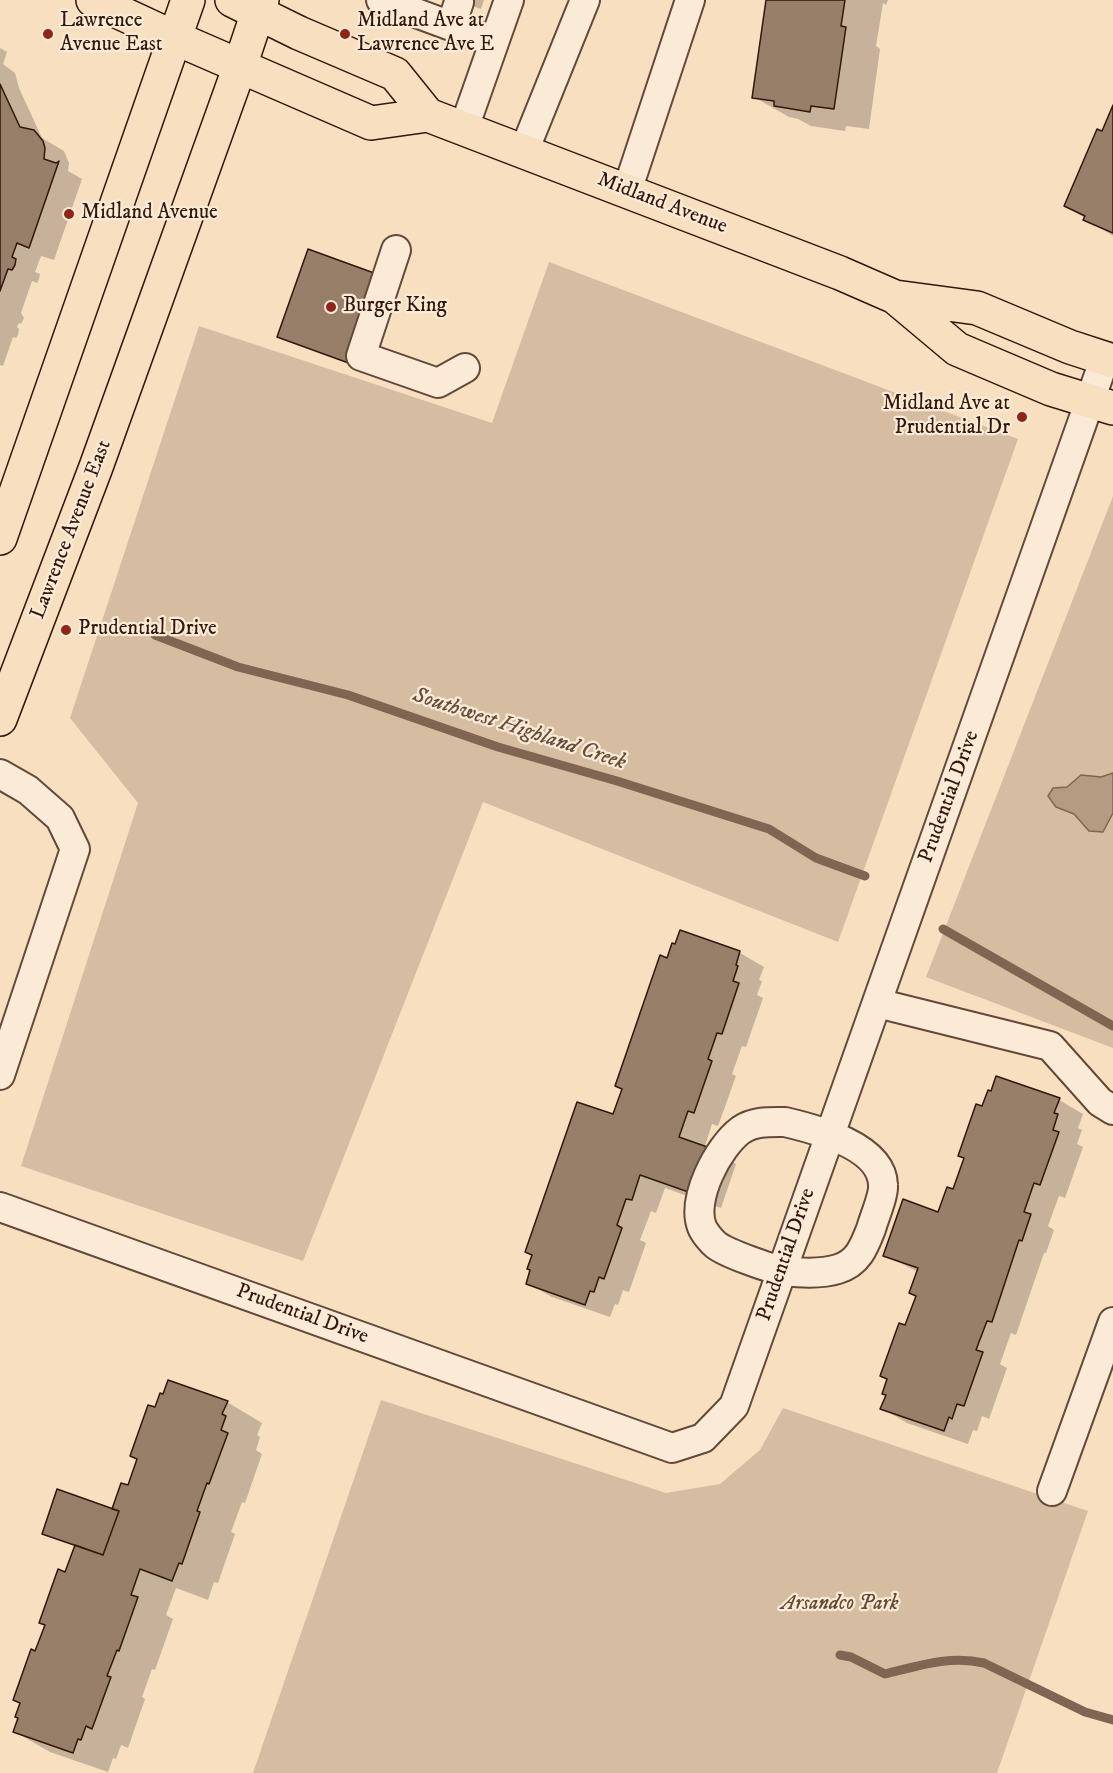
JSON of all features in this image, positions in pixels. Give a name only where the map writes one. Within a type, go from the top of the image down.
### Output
[{"type":"main road","name":"Midland Avenue","points":[[93,0],[371,123],[428,115],[840,273],[896,297],[977,308],[1070,347],[1109,360]]},
{"type":"main road","points":[[0,538],[5,505],[188,0]]},
{"type":"main road","points":[[250,4],[395,74],[428,115]]},
{"type":"main road","name":"Lawrence Avenue East","points":[[0,719],[96,467],[240,66],[250,4]]},
{"type":"main road","name":"Midland Avenue","points":[[896,297],[957,349],[1051,389],[1101,404]]},
{"type":"street","points":[[381,0],[455,14],[494,42]]},
{"type":"street","points":[[464,128],[509,0]]},
{"type":"street","points":[[524,151],[585,0]]},
{"type":"street","points":[[627,191],[690,0]]},
{"type":"street","points":[[396,250],[361,356],[438,383],[465,368]]},
{"type":"street","name":"Prudential Drive","points":[[0,1207],[672,1448],[703,1438],[734,1406],[877,1003],[1101,404],[1109,360]]},
{"type":"street","points":[[0,774],[28,790],[60,818],[75,849],[0,1075]]},
{"type":"street","points":[[877,1003],[1050,1046],[1100,1102],[1113,1110]]},
{"type":"street","points":[[785,1122],[830,1135],[852,1145],[868,1157],[878,1170],[884,1185],[865,1245],[858,1257],[847,1266],[830,1272],[782,1271],[716,1245],[702,1228],[699,1211],[711,1167],[722,1149],[742,1130],[756,1123],[785,1122]]},
{"type":"street","points":[[1052,1491],[1113,1323]]},
{"type":"green space","points":[[549,262],[1018,439],[838,942],[483,802],[303,1261],[21,1166],[138,803],[70,718],[199,326],[492,423]]},
{"type":"green space","points":[[1113,496],[1113,1048],[926,977]]},
{"type":"green space","name":"Arsandco Park","points":[[381,1400],[666,1493],[720,1484],[760,1450],[783,1408],[1088,1511],[997,1773],[253,1773]]},
{"type":"shaded area","points":[[1113,773],[1113,813],[1103,832],[1089,831],[1074,814],[1056,807],[1048,796],[1053,788],[1067,787],[1081,775],[1101,777]]},
{"type":"building","points":[[766,0],[845,0],[841,26],[846,27],[834,109],[811,106],[810,112],[774,106],[774,101],[752,98]]},
{"type":"building","points":[[0,84],[20,127],[34,130],[43,141],[44,159],[56,163],[59,161],[29,248],[17,243],[12,257],[16,259],[15,265],[12,270],[8,269],[0,291]]},
{"type":"building","points":[[1113,105],[1113,233],[1083,220],[1085,216],[1064,206],[1097,129],[1102,131]]},
{"type":"building","name":"Burger King","points":[[308,249],[385,277],[354,365],[277,337]]},
{"type":"building","points":[[680,930],[740,951],[733,981],[739,983],[722,1034],[717,1033],[708,1059],[712,1061],[694,1113],[688,1111],[679,1137],[713,1149],[697,1195],[640,1175],[632,1200],[626,1199],[617,1225],[622,1228],[604,1279],[599,1277],[594,1292],[590,1291],[585,1305],[526,1284],[530,1270],[527,1269],[532,1255],[525,1252],[577,1102],[613,1114],[622,1089],[615,1086],[660,955],[667,958]]},
{"type":"building","points":[[996,1076],[1060,1098],[1054,1113],[1058,1114],[1053,1130],[1059,1132],[1040,1185],[1034,1183],[1024,1212],[1031,1214],[1022,1241],[1019,1240],[992,1322],[987,1321],[976,1350],[983,1352],[964,1406],[957,1404],[952,1419],[949,1417],[944,1431],[880,1409],[886,1395],[882,1394],[887,1379],[880,1376],[899,1323],[905,1325],[916,1296],[909,1293],[918,1268],[883,1256],[903,1199],[938,1212],[947,1187],[953,1189],[964,1158],[958,1156],[976,1104],[982,1106],[988,1090],[991,1091]]},
{"type":"building","points":[[168,1380],[228,1401],[222,1414],[226,1416],[221,1430],[228,1433],[197,1511],[200,1512],[182,1564],[179,1563],[172,1581],[140,1569],[131,1595],[138,1597],[119,1651],[117,1650],[107,1676],[111,1677],[92,1729],[86,1726],[73,1753],[13,1732],[20,1703],[13,1700],[31,1649],[35,1651],[45,1625],[39,1623],[58,1569],[65,1572],[75,1545],[103,1555],[119,1511],[112,1509],[121,1483],[128,1485],[137,1459],[130,1456],[148,1405],[155,1407]]},
{"type":"building","points":[[57,1489],[119,1511],[103,1555],[42,1534]]},
{"type":"waterway","name":"Southwest Highland Creek","points":[[155,635],[238,667],[348,695],[498,747],[617,781],[769,829],[816,858],[865,876]]},
{"type":"waterway","name":"Southwest Highland Creek","points":[[943,929],[1113,1026]]},
{"type":"waterway","points":[[840,1655],[851,1657],[885,1674],[946,1661],[984,1663],[1085,1712],[1113,1720]]},
{"type":"place","name":"Lawrence Avenue East","points":[[48,34]]},
{"type":"place","name":"Midland Ave at Lawrence Ave E","points":[[345,34]]},
{"type":"place","name":"Midland Avenue","points":[[69,214]]},
{"type":"place","name":"Burger King","points":[[331,307]]},
{"type":"place","name":"Midland Ave at Prudential Dr","points":[[1022,417]]},
{"type":"place","name":"Prudential Drive","points":[[66,630]]}]
